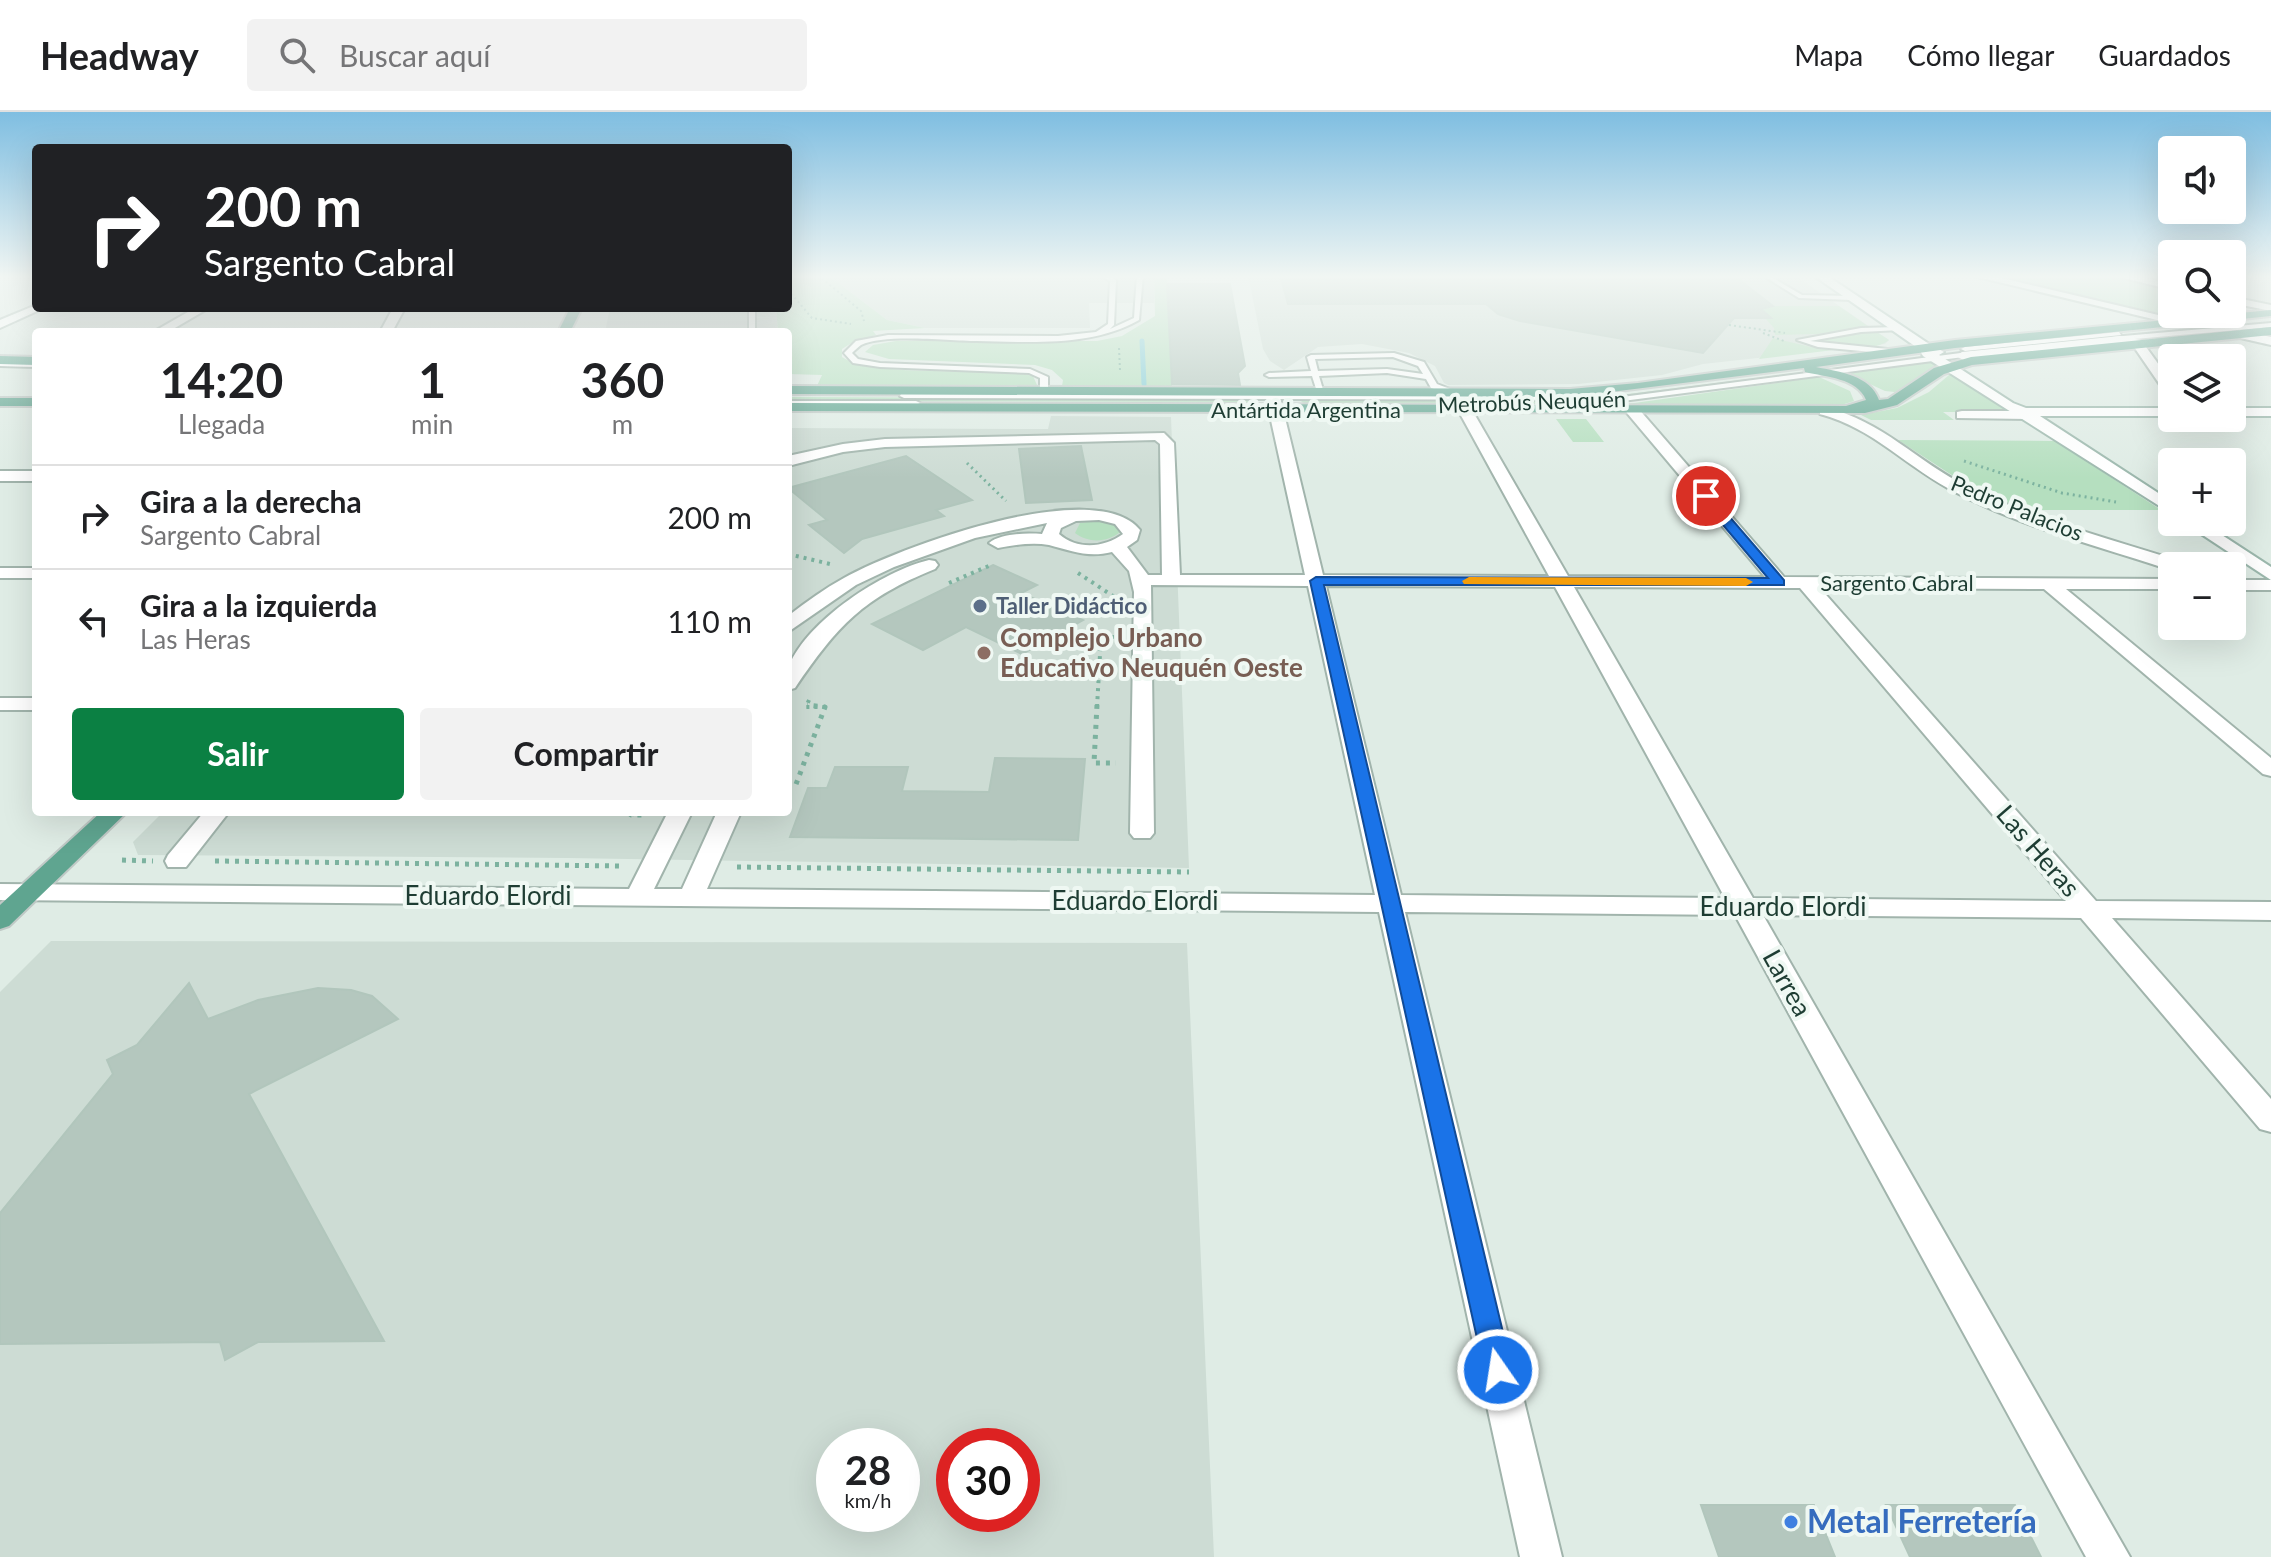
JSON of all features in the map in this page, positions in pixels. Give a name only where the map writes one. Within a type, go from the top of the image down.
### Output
[{"type":"main road","points":[[1940,357],[2041,342]]},
{"type":"main road","points":[[1940,357],[2143,342]]},
{"type":"main road","name":"Antártida Argentina","points":[[792,393],[1044,392],[1274,401],[1320,393],[1459,402],[1632,410],[1825,411],[1865,409],[1901,398],[1932,375],[1940,357],[1895,352],[1606,391],[1459,402],[792,405]]},
{"type":"main road","points":[[0,362],[32,363]]},
{"type":"main road","points":[[1793,366],[1828,373],[1867,389],[1873,401],[1865,409]]},
{"type":"main road","points":[[0,402],[32,402]]},
{"type":"main road","points":[[0,920],[111,816]]},
{"type":"street","points":[[1918,342],[2008,406],[2027,414],[2158,500]]},
{"type":"street","points":[[1986,342],[1940,347],[2015,342]]},
{"type":"street","points":[[2095,342],[1962,356],[1969,359],[2123,342]]},
{"type":"street","points":[[2137,343],[2158,372]]},
{"type":"street","points":[[1274,401],[1541,1557]]},
{"type":"street","name":"Larrea","points":[[1459,402],[2109,1557]]},
{"type":"street","points":[[1632,410],[1779,582]]},
{"type":"street","name":"Pedro Palacios","points":[[1825,411],[1865,423],[1937,475],[1979,498],[2158,560]]},
{"type":"street","points":[[1962,415],[2158,412]]},
{"type":"street","points":[[2246,412],[2271,412]]},
{"type":"street","points":[[792,460],[843,448],[919,442],[1162,437],[1167,443],[1171,580]]},
{"type":"street","points":[[0,476],[32,476]]},
{"type":"street","points":[[1055,541],[1050,530],[1055,524],[1086,514]]},
{"type":"street","points":[[792,623],[840,587],[894,561],[954,540],[1032,520],[1086,514],[1111,516],[1128,525],[1131,536],[1116,546],[1076,549],[1055,541],[1029,538],[977,548],[915,570],[864,596],[824,631],[792,678]]},
{"type":"street","points":[[2212,536],[2271,575]]},
{"type":"street","points":[[1116,546],[1134,562],[1142,580],[1142,833]]},
{"type":"street","points":[[0,573],[32,573]]},
{"type":"street","name":"Sargento Cabral","points":[[1142,580],[2158,584]]},
{"type":"street","name":"Las Heras","points":[[1805,582],[2271,1120]]},
{"type":"street","points":[[2049,584],[2271,769]]},
{"type":"street","points":[[2246,585],[2271,585]]},
{"type":"street","points":[[840,587],[864,596]]},
{"type":"street","points":[[0,704],[32,704]]},
{"type":"street","points":[[177,861],[214,816]]},
{"type":"street","points":[[637,897],[678,816]]},
{"type":"street","points":[[691,898],[727,816]]},
{"type":"street","name":"Eduardo Elordi","points":[[0,892],[2271,911]]},
{"type":"lane","points":[[862,342],[848,353],[856,361],[880,365],[1030,371],[1044,377],[1044,392]]},
{"type":"lane","points":[[1809,342],[1895,352]]},
{"type":"lane","name":"Metrobús Neuquén","points":[[792,393],[1581,406],[2050,342]]},
{"type":"lane","name":"Metrobús Neuquén","points":[[1274,401],[1591,397],[1812,370],[2106,342]]},
{"type":"lane","points":[[1320,393],[1310,359],[1314,356],[1388,355],[1418,362],[1436,388],[1459,402]]},
{"type":"lane","points":[[1271,365],[1269,375],[1274,401]]},
{"type":"lane","points":[[1269,375],[1387,371],[1429,377]]},
{"type":"path","points":[[1119,347],[1120,375]]},
{"type":"path","points":[[919,442],[960,458],[1008,503]]},
{"type":"path","points":[[1960,461],[2077,497],[2125,502]]},
{"type":"path","points":[[792,555],[835,566]]},
{"type":"path","points":[[945,584],[996,563],[987,558]]},
{"type":"path","points":[[1072,569],[1121,603]]},
{"type":"path","points":[[1116,763],[1094,763],[1101,637],[1123,637]]},
{"type":"path","points":[[792,787],[795,787],[825,707],[806,707],[810,697]]},
{"type":"path","points":[[122,860],[623,866]]},
{"type":"path","points":[[732,867],[1189,872]]},
{"type":"shaded area","points":[[1262,342],[1887,342],[1703,364],[1662,375],[1578,384],[1448,385],[1435,366],[1409,353],[1362,344],[1318,347],[1284,370],[1270,361]]},
{"type":"shaded area","name":"Complejo Urbano Educativo Neuquén Oeste","points":[[1051,416],[1171,417],[1189,868],[138,855],[133,842],[159,816],[792,816],[792,428],[1048,429]]},
{"type":"shaded area","points":[[51,941],[1187,943],[1214,1557],[0,1557],[0,992]]},
{"type":"green space","points":[[792,342],[852,342],[842,349],[842,357],[856,363],[899,370],[1016,372],[1033,376],[1037,385],[1033,388],[816,388],[822,375],[792,374]]},
{"type":"green space","points":[[888,342],[1170,342],[1172,386],[1062,386],[1063,380],[1052,370],[1035,365],[889,359],[865,352],[873,345]]},
{"type":"green space","points":[[1770,342],[1842,349],[1759,359]]},
{"type":"green space","points":[[1815,342],[1885,342],[1863,348]]},
{"type":"green space","points":[[1931,361],[1938,365],[1895,392],[1885,391],[1846,373]]},
{"type":"green space","points":[[1809,373],[1625,399],[1568,403],[1304,403],[1299,400],[1588,399]]},
{"type":"green space","points":[[1949,375],[1955,375],[2013,412],[1943,412],[1954,420],[1871,420],[1861,415],[1897,408],[1929,392]]},
{"type":"green space","points":[[1819,377],[1850,391],[1854,401],[1832,408],[1592,409]]},
{"type":"green space","points":[[792,397],[1243,399],[1251,402],[792,401]]},
{"type":"green space","points":[[1556,419],[1586,419],[1604,442],[1573,442]]},
{"type":"green space","points":[[1898,440],[2055,441],[2158,510],[2023,510],[1970,487]]},
{"type":"green space","points":[[1100,520],[1114,523],[1120,532],[1098,540],[1086,539],[1075,533],[1080,523]]},
{"type":"building","points":[[1170,342],[1241,342],[1245,366],[1238,373],[1240,385],[1172,384]]},
{"type":"building","points":[[1643,342],[1712,342],[1703,353]]},
{"type":"building","points":[[1081,446],[1092,500],[1026,503],[1019,449]]},
{"type":"building","points":[[906,456],[972,500],[936,510],[944,516],[862,539],[844,553],[809,525],[827,520],[792,491],[792,487]]},
{"type":"building","name":"Taller Didáctico","points":[[993,565],[1037,585],[1021,593],[1083,620],[1022,654],[966,627],[923,650],[872,624]]},
{"type":"building","points":[[995,758],[1085,759],[1078,840],[790,837],[808,788],[827,788],[835,767],[908,767],[902,791],[989,792]]},
{"type":"building","points":[[189,983],[208,1019],[258,1000],[318,988],[351,990],[372,996],[398,1019],[249,1094],[384,1341],[258,1342],[225,1360],[220,1342],[0,1344],[0,1213],[113,1074],[107,1060],[137,1045]]},
{"type":"building","points":[[1701,1505],[1814,1505],[1835,1557],[1719,1557]]},
{"type":"building","points":[[1886,1505],[2015,1505],[2041,1557],[1910,1557]]},
{"type":"waterway","points":[[1142,342],[1144,384]]},
{"type":"slow traffic","points":[[1469,581],[1746,582]]},
{"type":"place","name":"Taller Didáctico","points":[[980,606]]},
{"type":"place","name":"Complejo Urbano Educativo Neuquén Oeste","points":[[984,653]]},
{"type":"place","name":"Metal Ferretería","points":[[1791,1522]]},
{"type":"route","points":[[1498,1370],[1316,581],[1779,582],[1706,496]]}]
